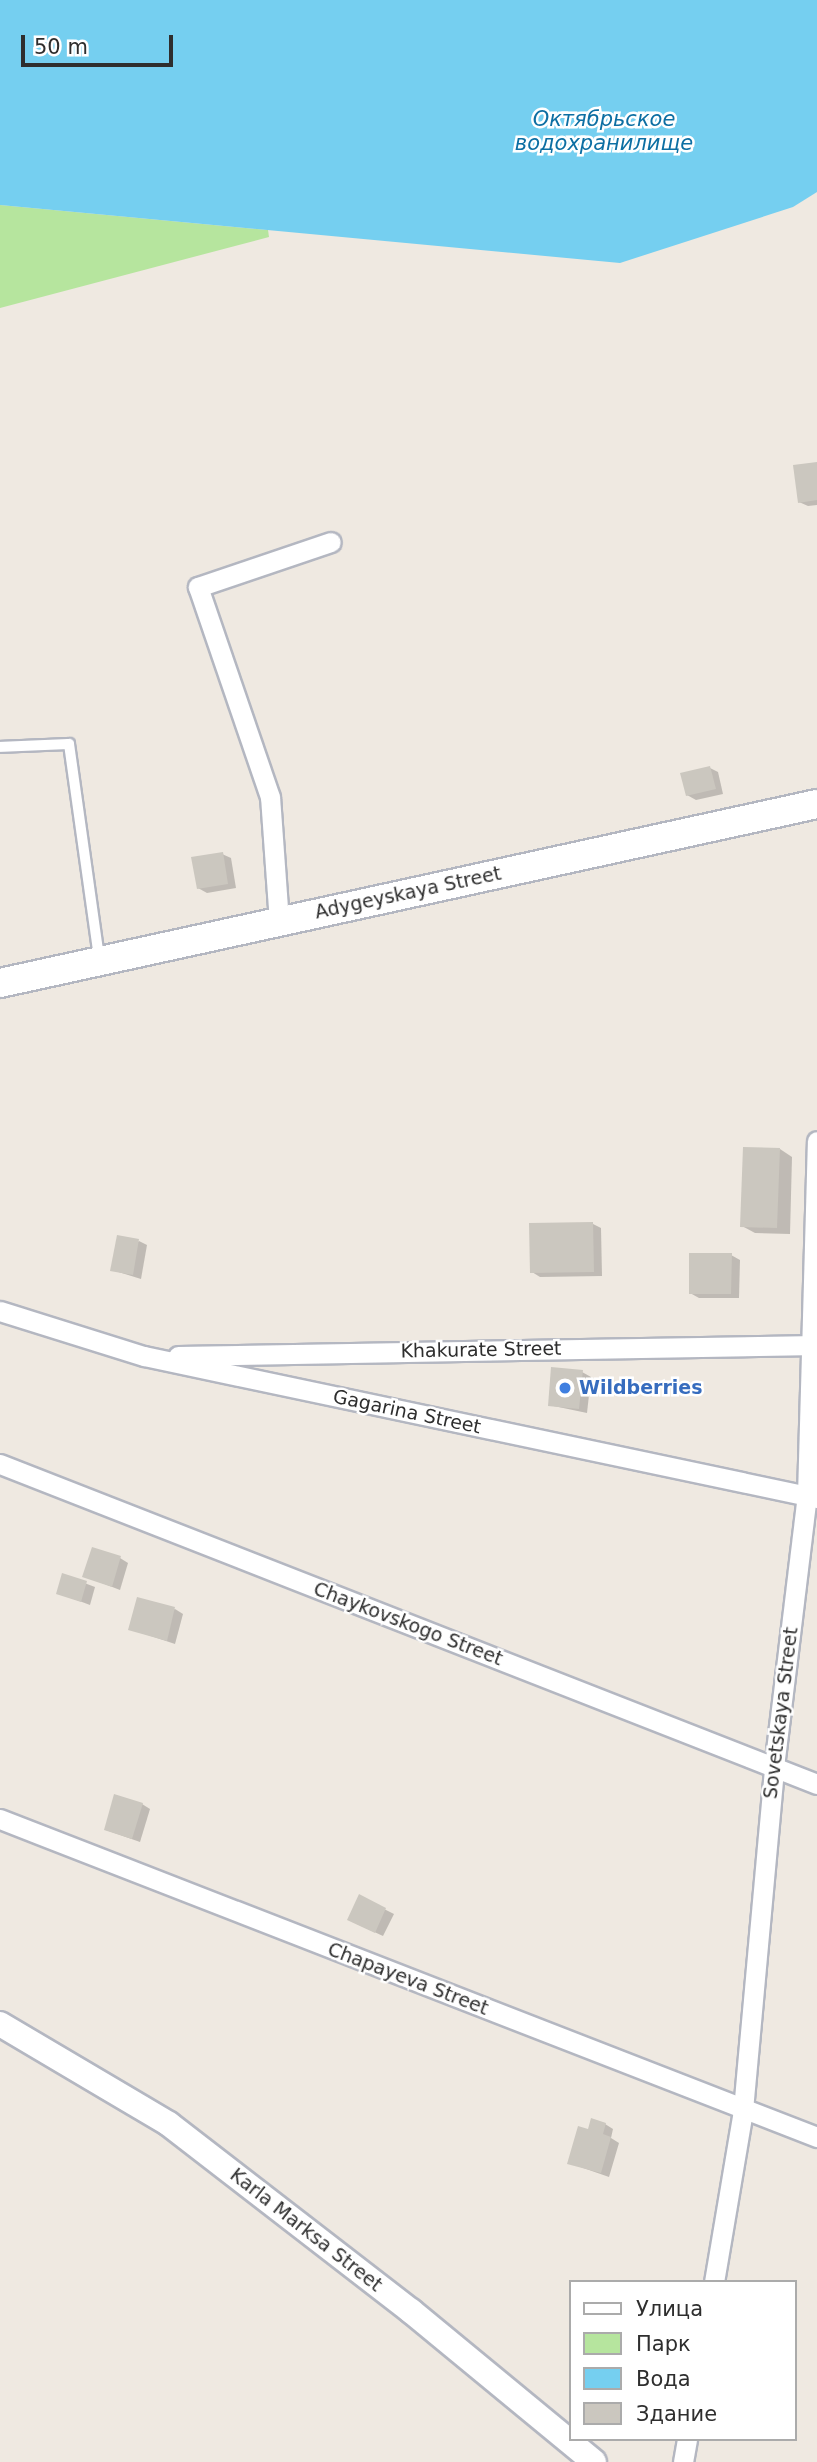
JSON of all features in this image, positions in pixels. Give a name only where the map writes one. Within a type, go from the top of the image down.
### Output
[{"type":"main road","name":"Adygeyskaya Street","points":[[0,983],[817,804]]},
{"type":"street","points":[[279,922],[270,797],[198,587],[331,542]]},
{"type":"street","name":"Sovetskaya Street","points":[[714,2280],[743,2110],[774,1767],[812,1497],[817,1141]]},
{"type":"street","name":"Gagarina Street","points":[[0,1311],[144,1356],[812,1497]]},
{"type":"street","name":"Khakurate Street","points":[[144,1356],[814,1345]]},
{"type":"street","name":"Chaykovskogo Street","points":[[0,1464],[817,1784]]},
{"type":"street","name":"Chapayeva Street","points":[[0,1819],[817,2137]]},
{"type":"street","name":"Karla Marksa Street","points":[[0,2024],[169,2124],[411,2311],[568,2441]]},
{"type":"street","name":"Karla Marksa Street","points":[[569,2441],[594,2462]]},
{"type":"street","points":[[683,2462],[687,2441]]},
{"type":"lane","points":[[0,747],[69,744],[99,961]]},
{"type":"green space","points":[[0,205],[268,230],[269,237],[0,308]]},
{"type":"water","name":"Октябрьское водохранилище","points":[[0,0],[817,0],[817,192],[793,207],[620,263],[0,205]]},
{"type":"building","points":[[817,462],[817,500],[798,503],[793,465]]},
{"type":"building","points":[[710,766],[716,789],[686,796],[680,773]]},
{"type":"building","points":[[223,852],[228,884],[197,889],[191,857]]},
{"type":"building","points":[[743,1147],[780,1148],[777,1228],[740,1227]]},
{"type":"building","points":[[593,1222],[594,1272],[530,1273],[529,1223]]},
{"type":"building","points":[[117,1235],[139,1239],[133,1275],[110,1271]]},
{"type":"building","points":[[689,1253],[732,1253],[731,1294],[689,1294]]},
{"type":"building","name":"Wildberries","points":[[551,1367],[583,1370],[579,1409],[548,1406]]},
{"type":"building","points":[[92,1547],[121,1556],[112,1587],[82,1577]]},
{"type":"building","points":[[62,1573],[87,1581],[81,1602],[56,1594]]},
{"type":"building","points":[[137,1597],[175,1607],[167,1641],[128,1630]]},
{"type":"building","points":[[114,1794],[143,1803],[132,1839],[104,1830]]},
{"type":"building","points":[[359,1894],[386,1908],[375,1933],[347,1920]]},
{"type":"building","points":[[591,2118],[606,2123],[603,2134],[611,2137],[601,2173],[567,2164],[578,2126],[588,2129]]},
{"type":"place","name":"Wildberries","points":[[565,1388]]}]
